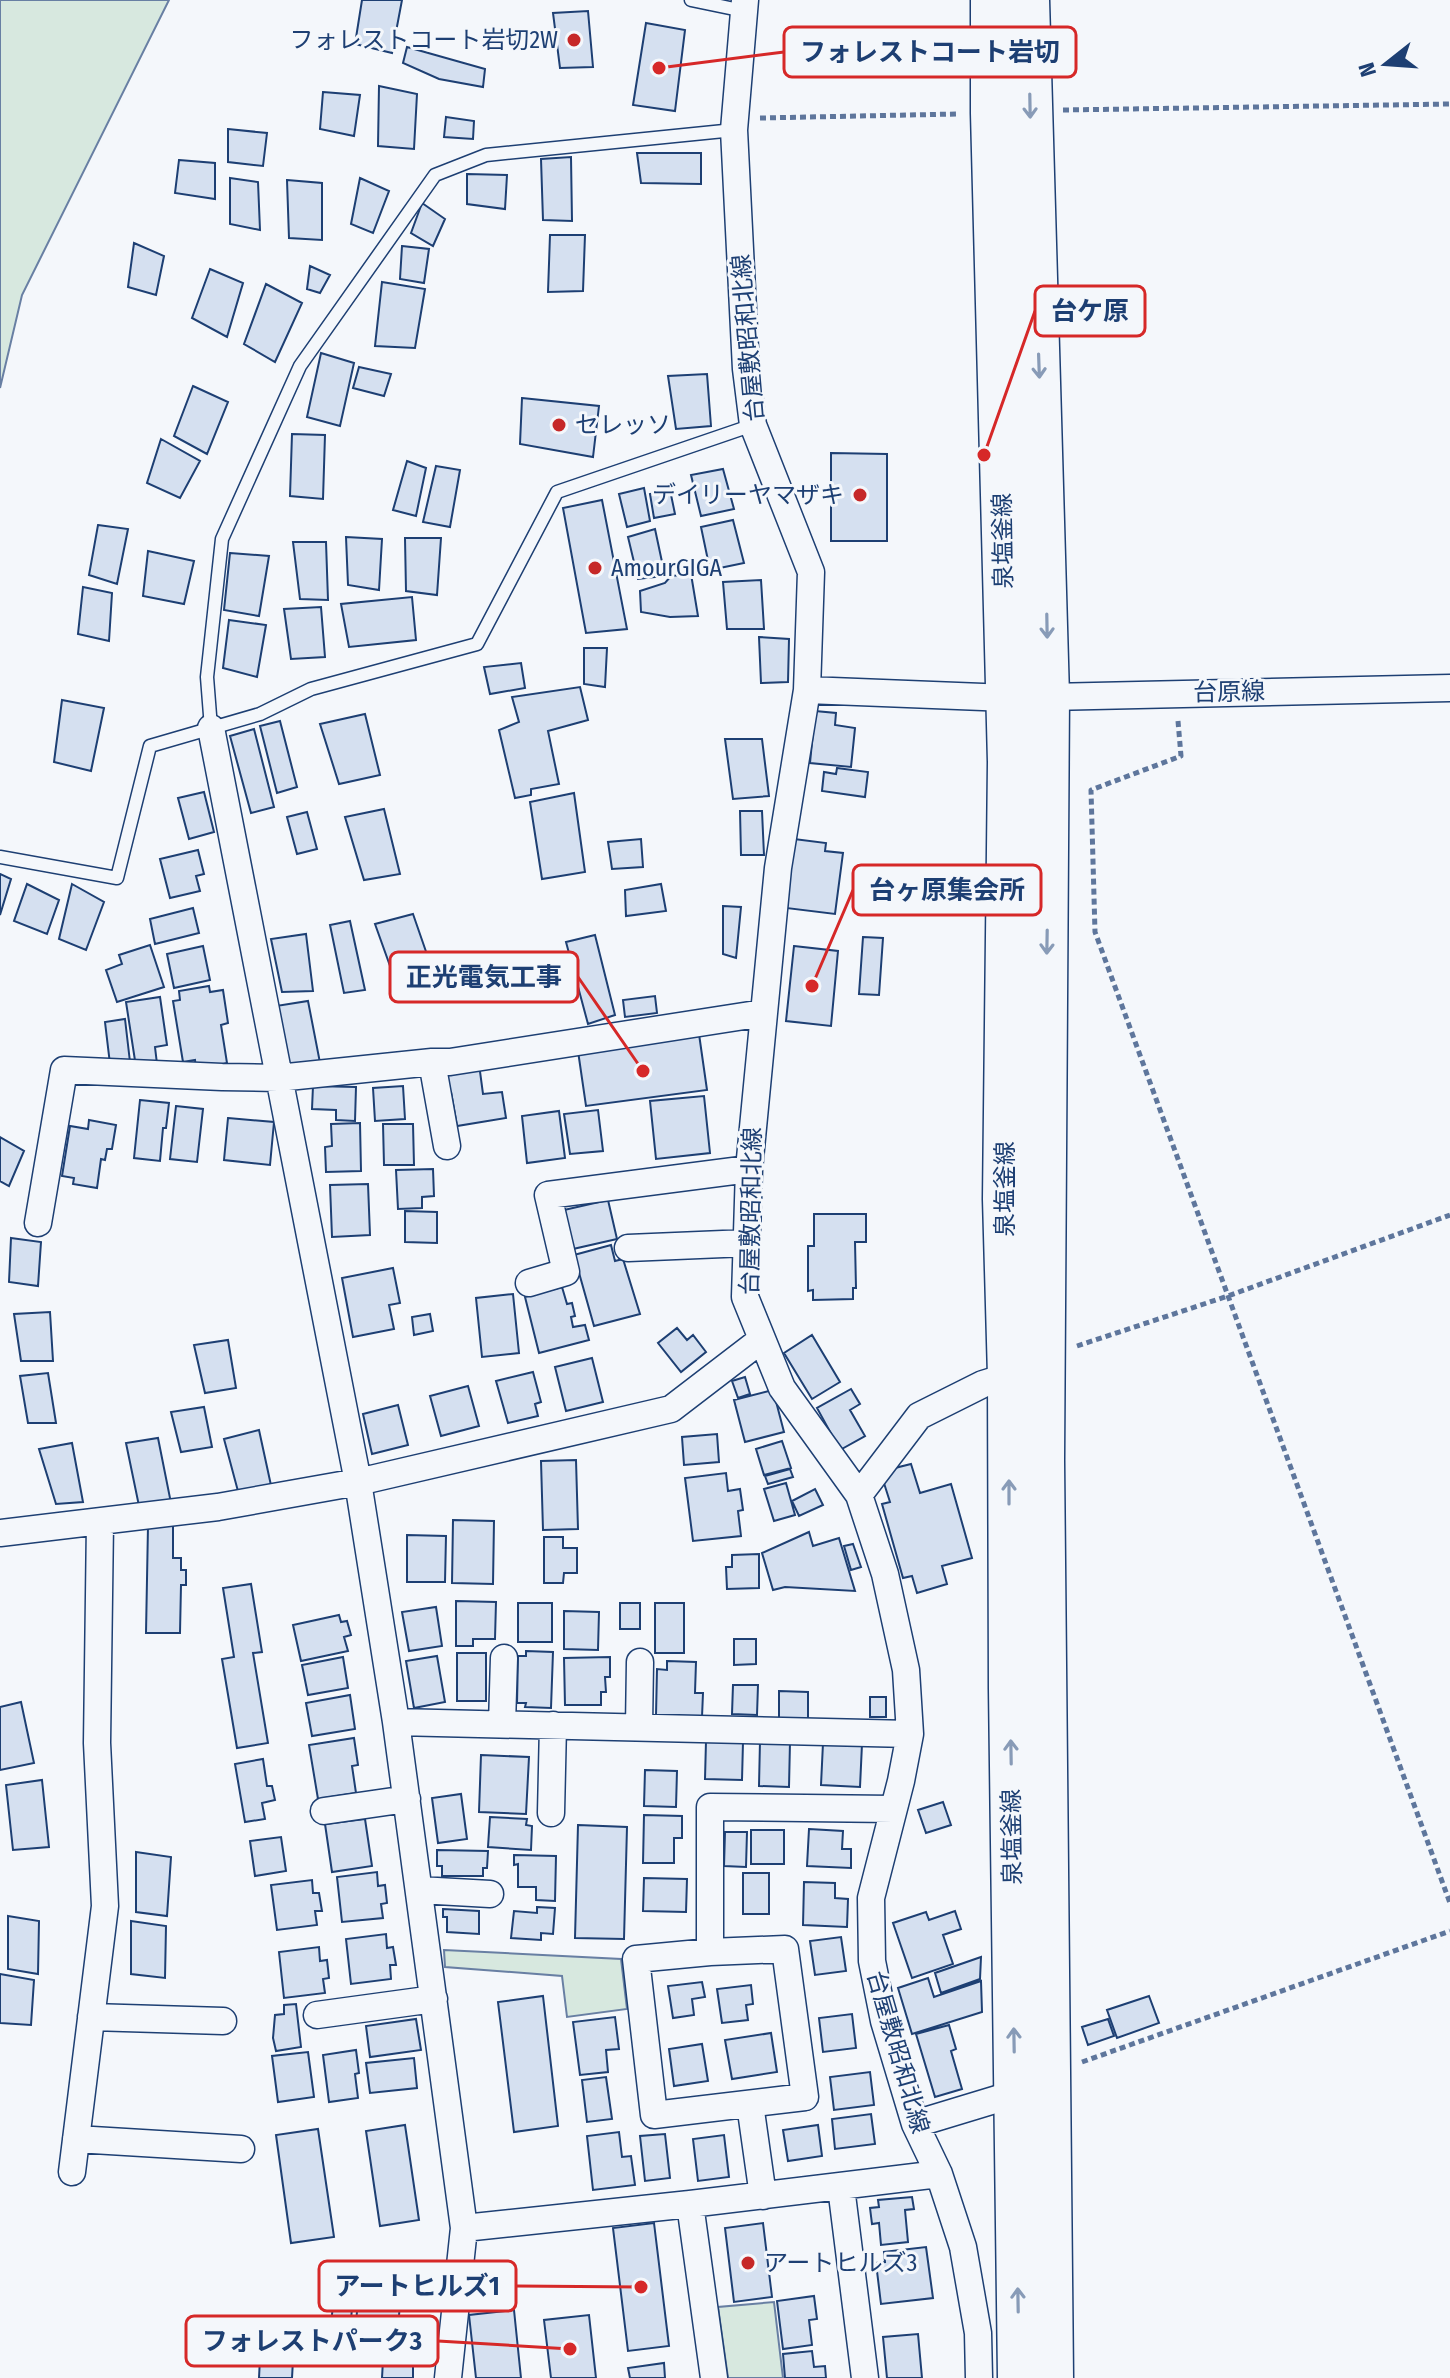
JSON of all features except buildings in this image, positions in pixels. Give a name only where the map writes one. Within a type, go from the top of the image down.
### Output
[{"type":"main road","name":"泉塩釜線","points":[[992,0],[1011,112],[1048,696],[1026,1366],[1009,1565],[1019,2378]]},
{"type":"main road","name":"泉塩釜線","points":[[1028,0],[1011,112],[1004,1199],[1026,1366],[1048,2063],[1052,2378]]},
{"type":"street","name":"台屋敷昭和北線","points":[[745,5],[734,124],[746,369],[753,425],[811,572],[807,690],[778,868],[763,1013],[749,1169],[745,1297],[782,1388],[859,1495],[885,1574],[906,1670],[910,1734],[871,1898],[872,1961],[884,2021],[915,2124],[939,2174],[963,2247],[978,2333],[979,2378]]},
{"type":"street","name":"台原線","points":[[807,690],[1008,698],[1450,688]]},
{"type":"street","points":[[211,728],[358,1482],[396,1722],[464,2228],[448,2378]]},
{"type":"street","points":[[38,1223],[64,1070],[278,1078],[450,1062],[763,1013]]},
{"type":"street","points":[[432,1062],[447,1146]]},
{"type":"street","points":[[529,1283],[566,1272],[548,1195],[749,1169]]},
{"type":"street","points":[[628,1248],[747,1243]]},
{"type":"street","points":[[0,1533],[218,1507],[358,1482],[671,1409],[761,1340]]},
{"type":"street","points":[[859,1495],[919,1416],[1026,1366]]},
{"type":"street","points":[[72,2172],[105,1906],[97,1743],[100,1522]]},
{"type":"street","points":[[502,1724],[504,1658]]},
{"type":"street","points":[[639,1727],[640,1662]]},
{"type":"street","points":[[396,1722],[910,1734]]},
{"type":"street","points":[[551,1813],[553,1725]]},
{"type":"street","points":[[324,1811],[407,1799]]},
{"type":"street","points":[[710,1952],[710,1807],[893,1809]]},
{"type":"street","points":[[419,1890],[490,1894]]},
{"type":"street","points":[[785,1949],[805,2097],[654,2115],[636,1959],[710,1952],[785,1949]]},
{"type":"street","points":[[317,2015],[434,1999]]},
{"type":"street","points":[[91,2017],[223,2021]]},
{"type":"street","points":[[915,2124],[1014,2094]]},
{"type":"street","points":[[750,2104],[763,2196]]},
{"type":"street","points":[[76,2139],[241,2149]]},
{"type":"street","points":[[464,2228],[939,2174]]},
{"type":"street","points":[[841,2187],[865,2378]]},
{"type":"street","points":[[690,2204],[714,2378]]},
{"type":"lane","points":[[691,0],[745,5]]},
{"type":"lane","points":[[211,728],[207,677],[222,539],[300,366],[435,175],[486,155],[734,124]]},
{"type":"lane","points":[[0,857],[117,878],[150,746],[260,714],[311,689],[477,644],[557,492],[753,425]]},
{"type":"path","points":[[734,124],[1011,112],[1450,104]]},
{"type":"path","points":[[1176,693],[1181,756],[1091,790],[1095,932],[1450,1903]]},
{"type":"path","points":[[1026,1366],[1450,1215]]},
{"type":"path","points":[[1048,2063],[1080,2063],[1450,1931]]},
{"type":"shaded area","points":[[0,0],[169,0],[22,295],[0,388]]},
{"type":"shaded area","points":[[444,1950],[621,1959],[627,2009],[567,2017],[562,1976],[445,1967]]},
{"type":"shaded area","points":[[774,2302],[783,2378],[728,2378],[718,2307]]},
{"type":"place","name":"フォレストコート岩切2W","points":[[574,40]]},
{"type":"place","name":"フォレストコート岩切","points":[[659,68]]},
{"type":"place","name":"セレッソ","points":[[559,425]]},
{"type":"place","name":"台ケ原","points":[[984,455]]},
{"type":"place","name":"デイリーヤマザキ","points":[[860,495]]},
{"type":"place","name":"AmourGIGA","points":[[595,568]]},
{"type":"place","name":"台ヶ原集会所","points":[[812,986]]},
{"type":"place","name":"正光電気工事","points":[[643,1071]]},
{"type":"place","name":"アートヒルズ3","points":[[748,2263]]},
{"type":"place","name":"アートヒルズ1","points":[[641,2287]]},
{"type":"place","name":"フォレストパーク3","points":[[570,2349]]}]
